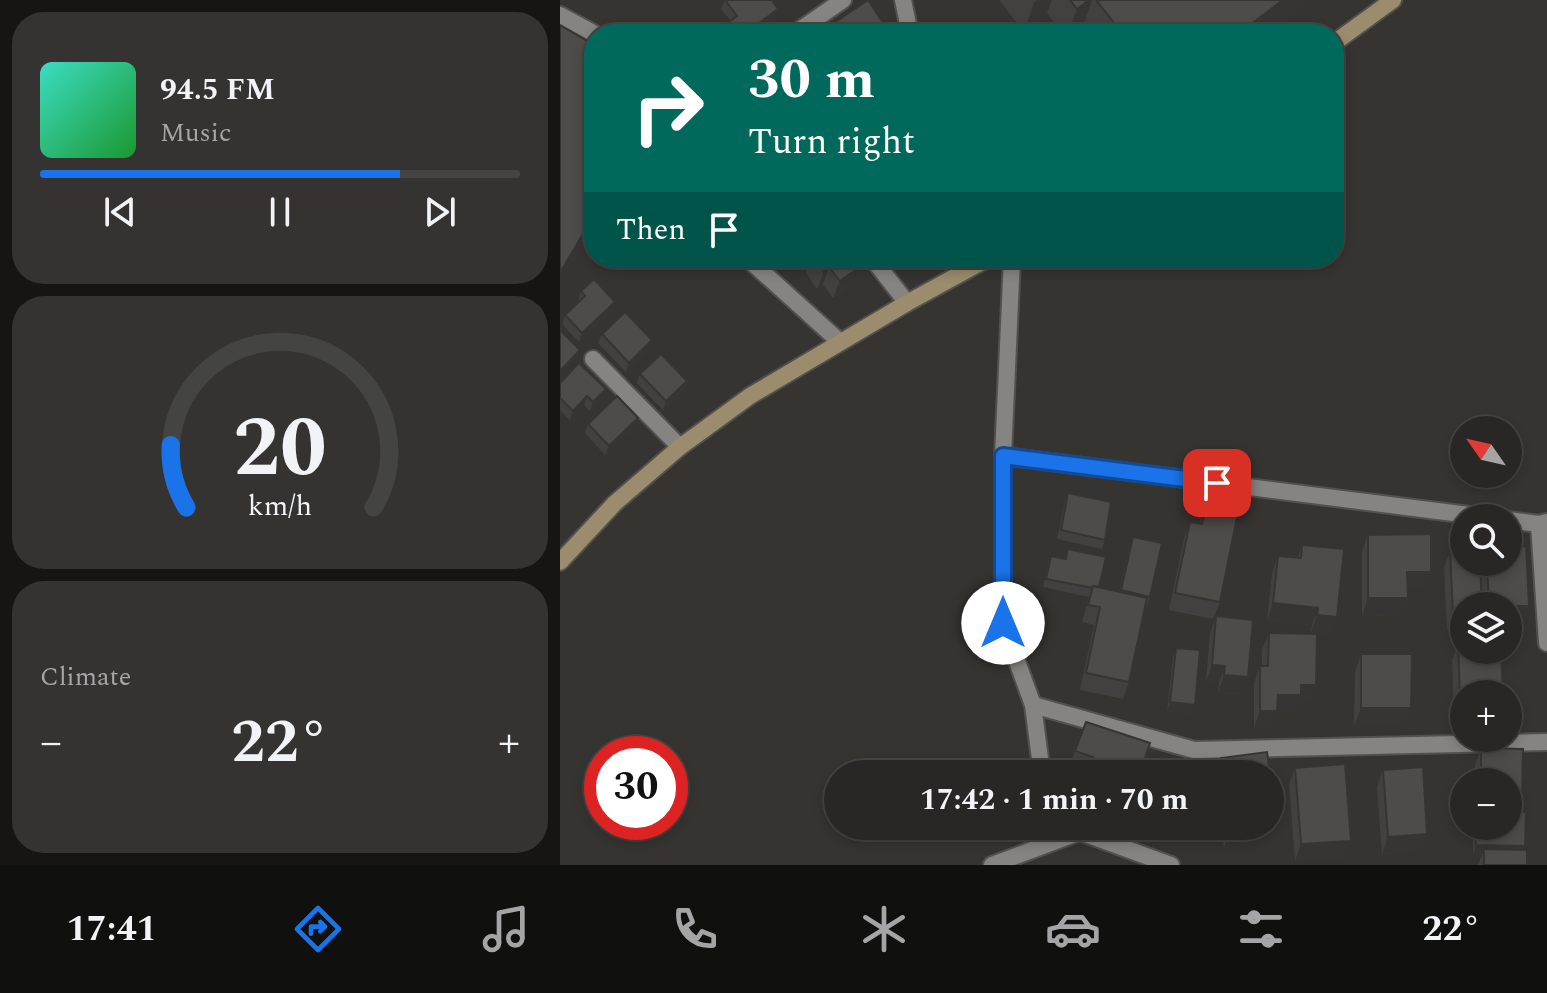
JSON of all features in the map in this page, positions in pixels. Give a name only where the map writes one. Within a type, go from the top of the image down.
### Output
[{"type":"street","points":[[808,24],[843,0]]},
{"type":"street","points":[[903,0],[908,24]]},
{"type":"street","points":[[1344,36],[1393,0]]},
{"type":"street","points":[[560,15],[584,28]]},
{"type":"street","points":[[758,268],[840,342]]},
{"type":"street","points":[[880,268],[907,303]]},
{"type":"street","points":[[560,562],[615,503],[680,447],[750,396],[971,268]]},
{"type":"street","points":[[1012,268],[1003,456],[1003,623],[1033,705],[1040,760]]},
{"type":"street","points":[[593,359],[680,447]]},
{"type":"street","points":[[1003,456],[1450,513]]},
{"type":"street","points":[[1522,521],[1543,523],[1547,643]]},
{"type":"street","points":[[1033,705],[1194,750],[1547,742]]},
{"type":"street","points":[[992,865],[1052,840]]},
{"type":"street","points":[[1106,840],[1171,865]]},
{"type":"building","points":[[725,0],[772,0],[778,9],[758,24],[726,24],[737,16]]},
{"type":"building","points":[[868,0],[884,24],[832,24]]},
{"type":"building","points":[[1070,0],[1089,0],[1077,9]]},
{"type":"building","points":[[1096,0],[1283,0],[1251,24],[1114,23]]},
{"type":"building","points":[[560,25],[584,39],[584,232],[560,273]]},
{"type":"building","points":[[830,268],[858,268],[840,281]]},
{"type":"building","points":[[594,279],[615,302],[582,333],[565,315],[585,296],[581,291]]},
{"type":"building","points":[[625,312],[652,340],[629,363],[602,334]]},
{"type":"building","points":[[560,330],[580,350],[560,371]]},
{"type":"building","points":[[661,354],[687,381],[666,401],[640,374]]},
{"type":"building","points":[[579,363],[606,389],[593,402],[587,396],[573,411],[560,398],[560,383]]},
{"type":"building","points":[[617,396],[638,418],[609,446],[588,424]]},
{"type":"building","points":[[1068,493],[1111,502],[1105,540],[1061,530]]},
{"type":"building","points":[[1206,506],[1238,512],[1220,602],[1175,593],[1190,522],[1202,524]]},
{"type":"building","points":[[1431,534],[1431,572],[1407,572],[1408,598],[1368,598],[1368,535]]},
{"type":"building","points":[[1133,537],[1162,543],[1150,597],[1121,590]]},
{"type":"building","points":[[1302,545],[1344,549],[1337,617],[1317,615],[1318,608],[1273,603],[1278,556],[1301,558]]},
{"type":"building","points":[[1522,546],[1526,546],[1529,606],[1522,606],[1522,592],[1488,592],[1488,576],[1522,576]]},
{"type":"building","points":[[1068,549],[1106,557],[1099,587],[1046,579],[1051,556],[1066,559]]},
{"type":"building","points":[[1451,576],[1481,576],[1481,592],[1452,592]]},
{"type":"building","points":[[1093,586],[1147,598],[1129,682],[1086,673],[1100,607],[1088,605]]},
{"type":"building","points":[[1216,616],[1253,620],[1248,677],[1224,675],[1225,666],[1212,665]]},
{"type":"building","points":[[1269,633],[1317,634],[1316,685],[1301,685],[1301,695],[1278,695],[1277,711],[1260,711],[1260,666],[1268,666]]},
{"type":"building","points":[[1176,648],[1200,650],[1195,705],[1170,702]]},
{"type":"building","points":[[1361,654],[1412,654],[1411,708],[1361,708]]},
{"type":"building","points":[[1459,664],[1502,664],[1502,680],[1459,680]]},
{"type":"building","points":[[1086,722],[1150,743],[1145,760],[1092,760],[1093,757],[1075,751]]},
{"type":"building","points":[[1523,749],[1522,797],[1522,768],[1481,768],[1481,752],[1522,752]]},
{"type":"building","points":[[1267,752],[1268,760],[1221,760]]},
{"type":"building","points":[[1345,764],[1351,841],[1301,844],[1295,768]]},
{"type":"building","points":[[1423,767],[1427,834],[1388,837],[1383,770]]},
{"type":"building","points":[[1522,812],[1526,812],[1525,846],[1476,845],[1476,840],[1522,840]]},
{"type":"building","points":[[1484,849],[1527,850],[1527,865],[1484,865]]},
{"type":"route","points":[[1003,623],[1003,456],[1217,483]]}]
